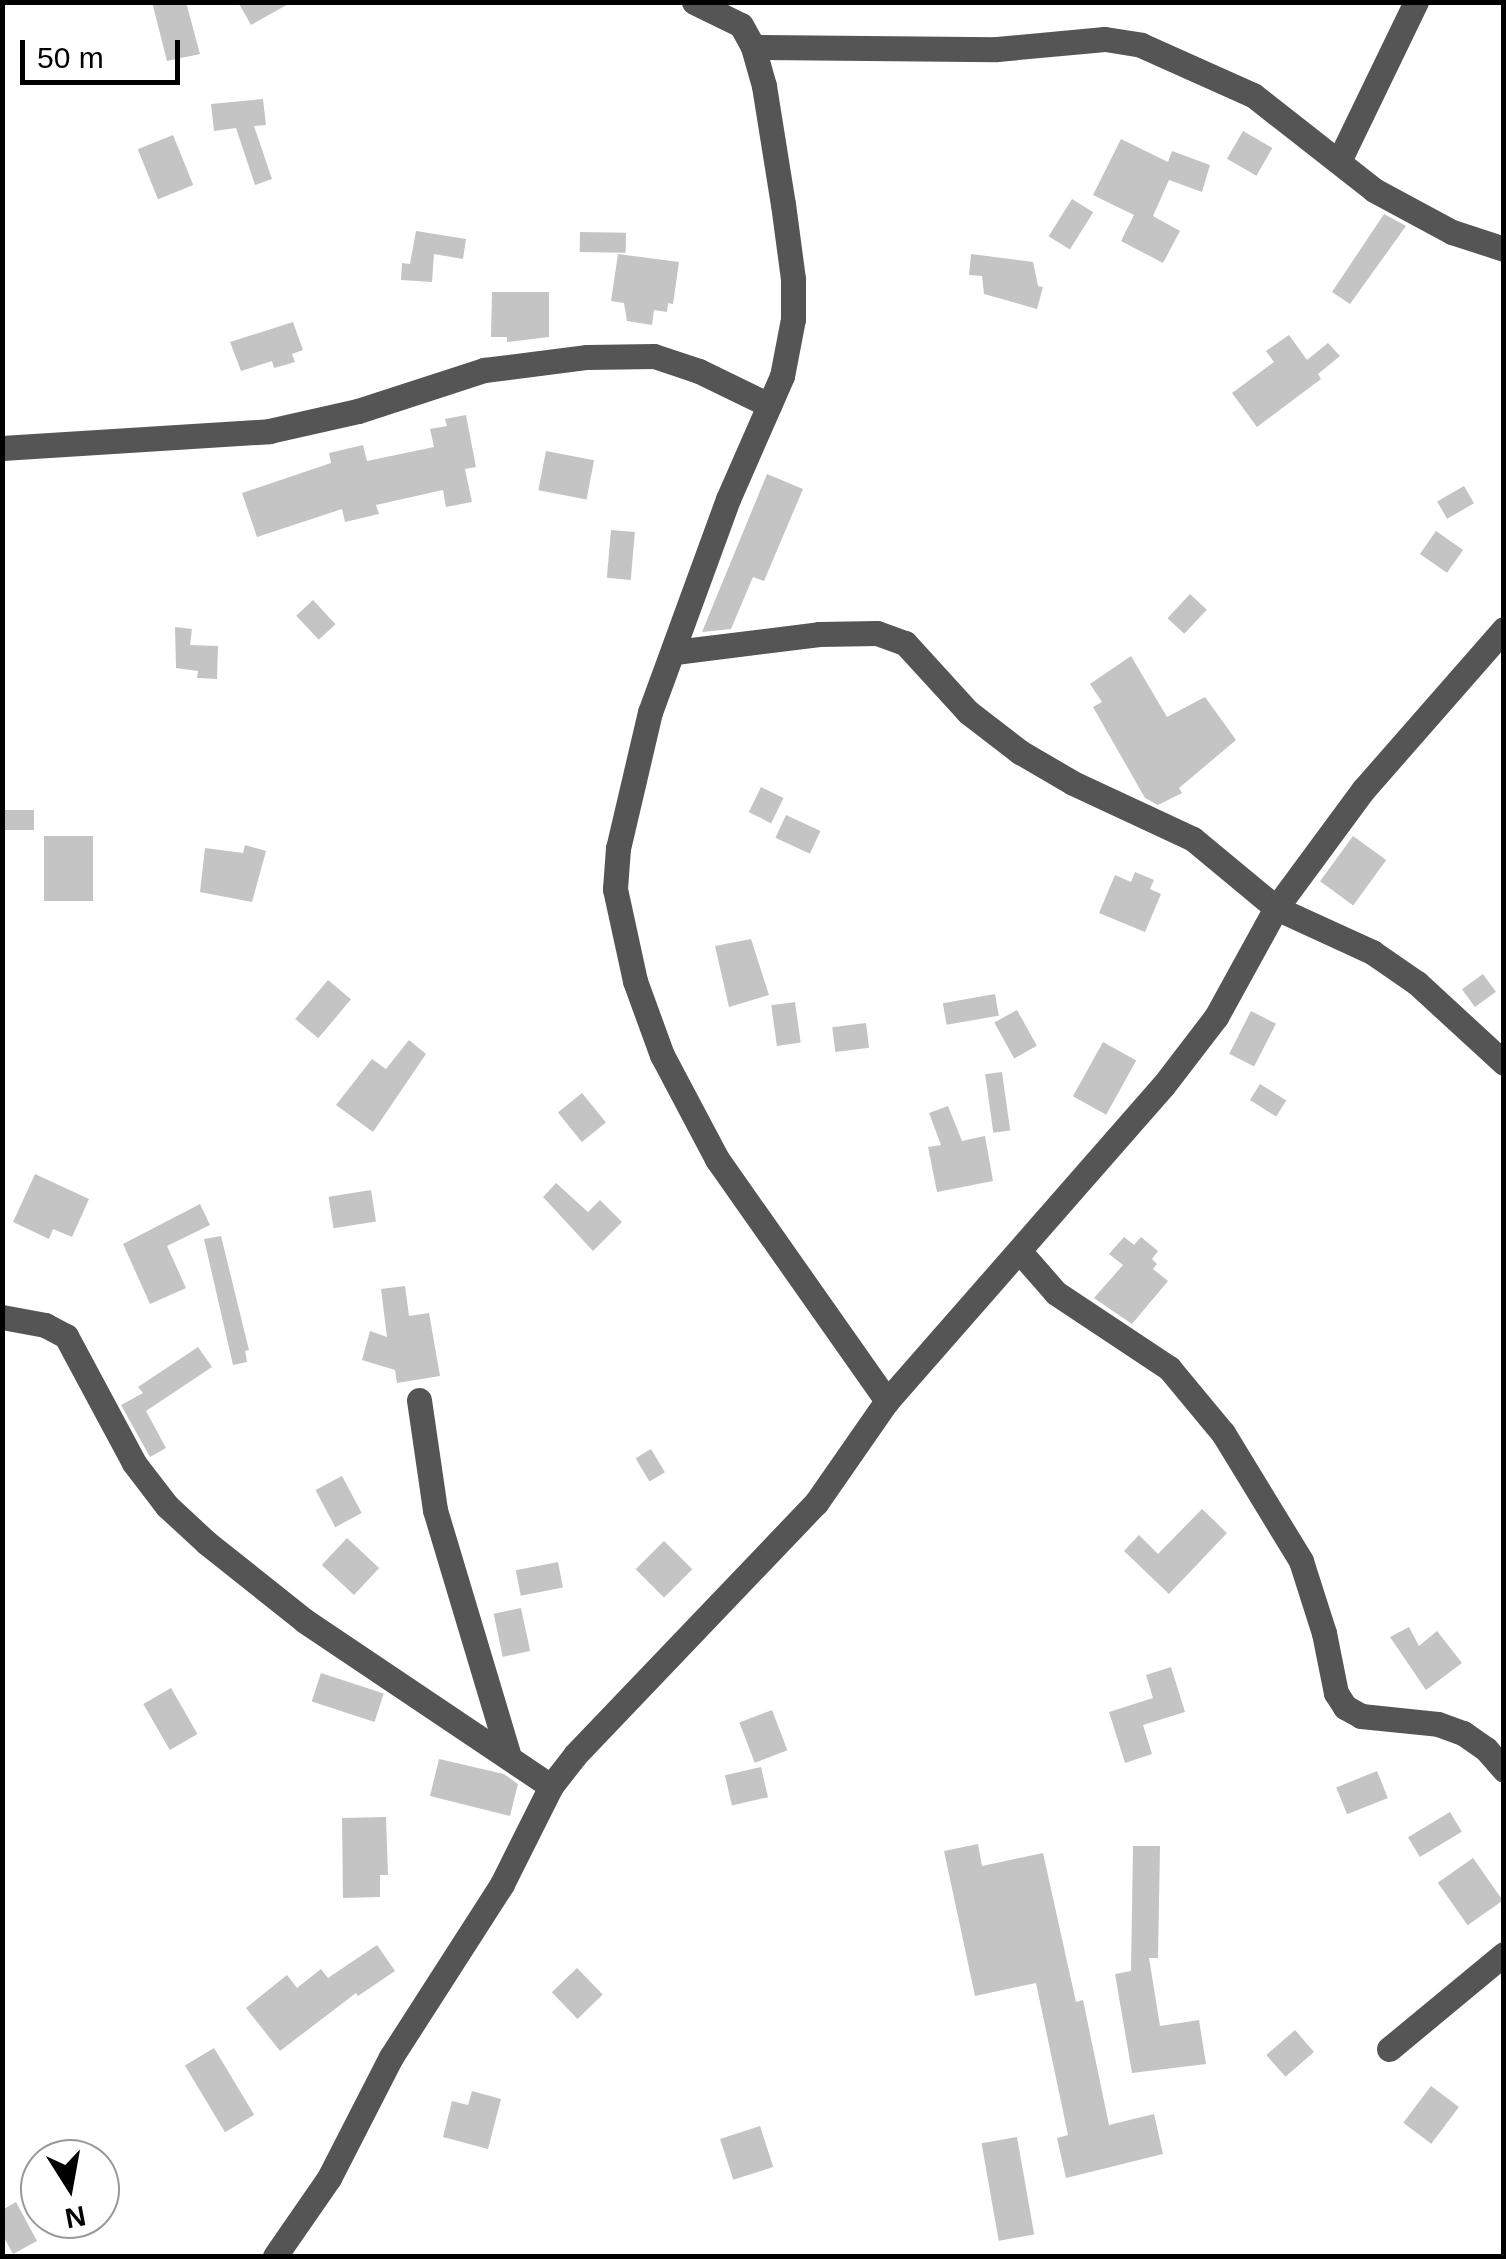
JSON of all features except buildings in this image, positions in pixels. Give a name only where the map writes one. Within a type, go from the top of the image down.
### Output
[{"type":"street","points":[[694,2],[743,25],[978,50],[1106,39],[1140,46],[1253,95],[1374,190],[1452,232],[1504,249]]},
{"type":"street","points":[[1339,162],[1416,2]]},
{"type":"street","points":[[743,25],[764,86],[793,279],[790,353],[728,499],[676,652],[650,712],[618,848],[616,889],[636,981],[662,1055],[717,1159],[887,1401]]},
{"type":"street","points":[[2,448],[269,431],[358,411],[484,370],[587,356],[654,356],[699,371],[769,405]]},
{"type":"street","points":[[275,2256],[329,2178],[391,2057],[502,1884],[551,1786],[575,1754],[816,1503],[887,1401],[1021,1253],[1216,1018],[1276,908],[1363,790],[1504,629]]},
{"type":"street","points":[[676,652],[820,634],[877,633],[905,643],[968,712],[1020,752],[1073,783],[1193,839],[1276,908],[1372,952],[1402,972],[1504,1063]]},
{"type":"street","points":[[1021,1253],[1056,1293],[1170,1368],[1223,1433],[1301,1560],[1324,1633],[1336,1694],[1345,1706],[1361,1716],[1438,1724],[1463,1733],[1486,1749],[1504,1770]]},
{"type":"street","points":[[2,1317],[46,1325],[66,1336],[134,1463],[167,1506],[208,1543],[305,1622],[508,1753],[551,1786]]},
{"type":"street","points":[[418,1400],[435,1510],[508,1753]]},
{"type":"street","points":[[1389,2049],[1504,1954]]}]
